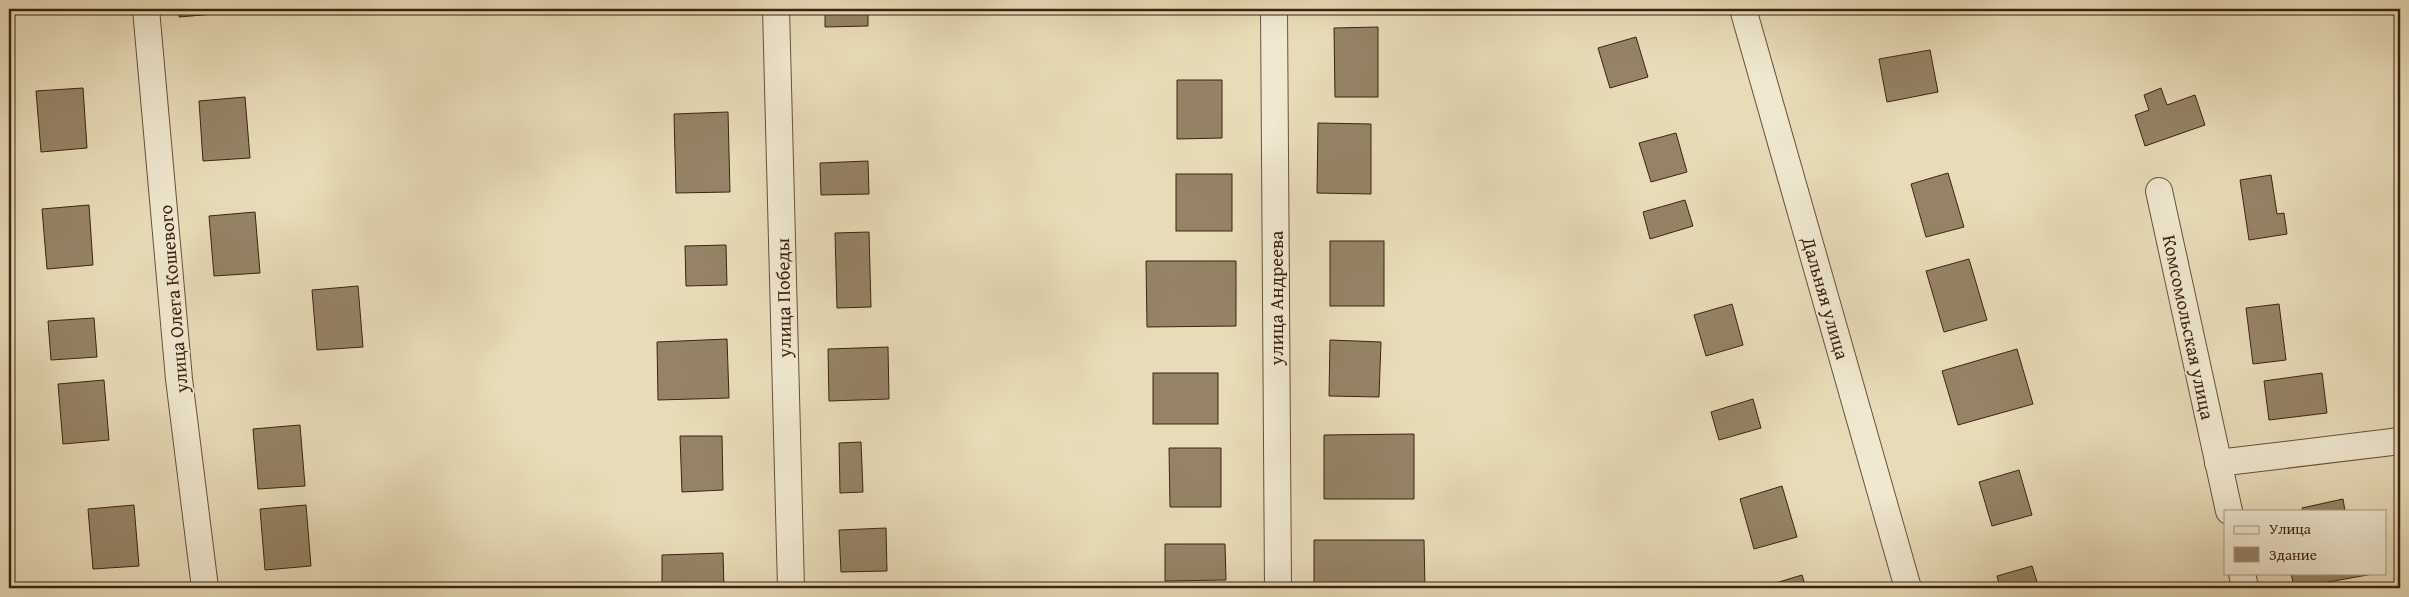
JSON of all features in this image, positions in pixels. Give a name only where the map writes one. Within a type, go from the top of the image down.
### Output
[{"type":"street","name":"улица Олега Кошевого","points":[[146,9],[180,379],[205,588]]},
{"type":"street","name":"улица Победы","points":[[776,9],[791,588]]},
{"type":"street","name":"улица Андреева","points":[[1274,9],[1278,588]]},
{"type":"street","name":"Дальняя улица","points":[[1743,9],[1908,588]]},
{"type":"street","name":"Комсомольская улица","points":[[2159,191],[2229,510]]},
{"type":"street","points":[[2218,463],[2400,441]]},
{"type":"street","points":[[2242,574],[2245,588]]},
{"type":"building","points":[[32,9],[72,9],[32,12]]},
{"type":"building","points":[[179,9],[225,9],[226,13],[179,17]]},
{"type":"building","points":[[825,9],[868,9],[868,26],[825,27]]},
{"type":"building","points":[[1378,27],[1378,97],[1335,97],[1334,28]]},
{"type":"building","points":[[1636,37],[1648,77],[1610,88],[1598,48]]},
{"type":"building","points":[[1930,50],[1938,92],[1887,102],[1879,59]]},
{"type":"building","points":[[1177,80],[1222,80],[1222,138],[1177,139]]},
{"type":"building","points":[[83,88],[87,148],[41,152],[36,91]]},
{"type":"building","points":[[2161,88],[2167,105],[2195,95],[2205,125],[2145,146],[2135,115],[2149,110],[2144,95]]},
{"type":"building","points":[[245,97],[250,158],[203,161],[199,101]]},
{"type":"building","points":[[728,112],[730,192],[676,193],[674,114]]},
{"type":"building","points":[[1318,123],[1371,124],[1371,194],[1317,193]]},
{"type":"building","points":[[1676,133],[1687,172],[1651,182],[1639,143]]},
{"type":"building","points":[[868,161],[869,194],[821,195],[820,163]]},
{"type":"building","points":[[1948,173],[1964,227],[1926,237],[1911,184]]},
{"type":"building","points":[[1176,174],[1232,174],[1232,231],[1176,231]]},
{"type":"building","points":[[2271,175],[2277,214],[2284,213],[2287,234],[2249,240],[2240,180]]},
{"type":"building","points":[[1685,200],[1693,226],[1650,239],[1643,212]]},
{"type":"building","points":[[89,205],[93,265],[47,269],[42,209]]},
{"type":"building","points":[[255,212],[260,273],[214,276],[209,216]]},
{"type":"building","points":[[869,232],[871,307],[837,308],[835,233]]},
{"type":"building","points":[[1330,241],[1384,241],[1384,306],[1330,306]]},
{"type":"building","points":[[726,245],[727,285],[686,286],[685,246]]},
{"type":"building","points":[[1969,259],[1987,320],[1944,332],[1926,271]]},
{"type":"building","points":[[1146,261],[1236,261],[1236,326],[1147,327]]},
{"type":"building","points":[[358,286],[363,347],[317,350],[312,290]]},
{"type":"building","points":[[1732,304],[1743,345],[1706,356],[1694,315]]},
{"type":"building","points":[[2279,304],[2286,360],[2253,364],[2246,308]]},
{"type":"building","points":[[94,318],[97,357],[51,360],[48,321]]},
{"type":"building","points":[[727,339],[729,398],[658,400],[657,342]]},
{"type":"building","points":[[1330,340],[1381,342],[1379,397],[1329,396]]},
{"type":"building","points":[[888,347],[889,399],[829,401],[828,349]]},
{"type":"building","points":[[2017,349],[2033,404],[1958,425],[1942,371]]},
{"type":"building","points":[[1153,373],[1218,373],[1218,424],[1153,424]]},
{"type":"building","points":[[2322,373],[2327,413],[2269,420],[2264,381]]},
{"type":"building","points":[[104,380],[109,440],[63,444],[58,384]]},
{"type":"building","points":[[1753,399],[1761,428],[1719,440],[1711,412]]},
{"type":"building","points":[[300,425],[305,486],[258,489],[253,429]]},
{"type":"building","points":[[1414,434],[1414,499],[1324,499],[1324,435]]},
{"type":"building","points":[[680,436],[722,436],[723,490],[682,492]]},
{"type":"building","points":[[861,442],[863,492],[840,493],[839,443]]},
{"type":"building","points":[[1169,448],[1221,448],[1221,507],[1170,507]]},
{"type":"building","points":[[2019,470],[2032,515],[1992,526],[1979,482]]},
{"type":"building","points":[[1782,486],[1797,537],[1754,549],[1740,499]]},
{"type":"building","points":[[2343,499],[2345,510],[2303,510],[2302,508]]},
{"type":"building","points":[[134,505],[139,566],[93,569],[88,509]]},
{"type":"building","points":[[306,505],[311,566],[265,570],[260,509]]},
{"type":"building","points":[[886,528],[887,571],[841,572],[839,530]]},
{"type":"building","points":[[1314,540],[1424,540],[1425,588],[1314,588]]},
{"type":"building","points":[[1165,544],[1225,544],[1226,580],[1165,581]]},
{"type":"building","points":[[723,553],[724,588],[662,588],[662,555]]},
{"type":"building","points":[[2032,566],[2039,588],[2000,588],[1997,576]]},
{"type":"building","points":[[2291,574],[2373,574],[2294,588]]},
{"type":"building","points":[[1802,575],[1806,588],[1770,588],[1769,585]]}]
